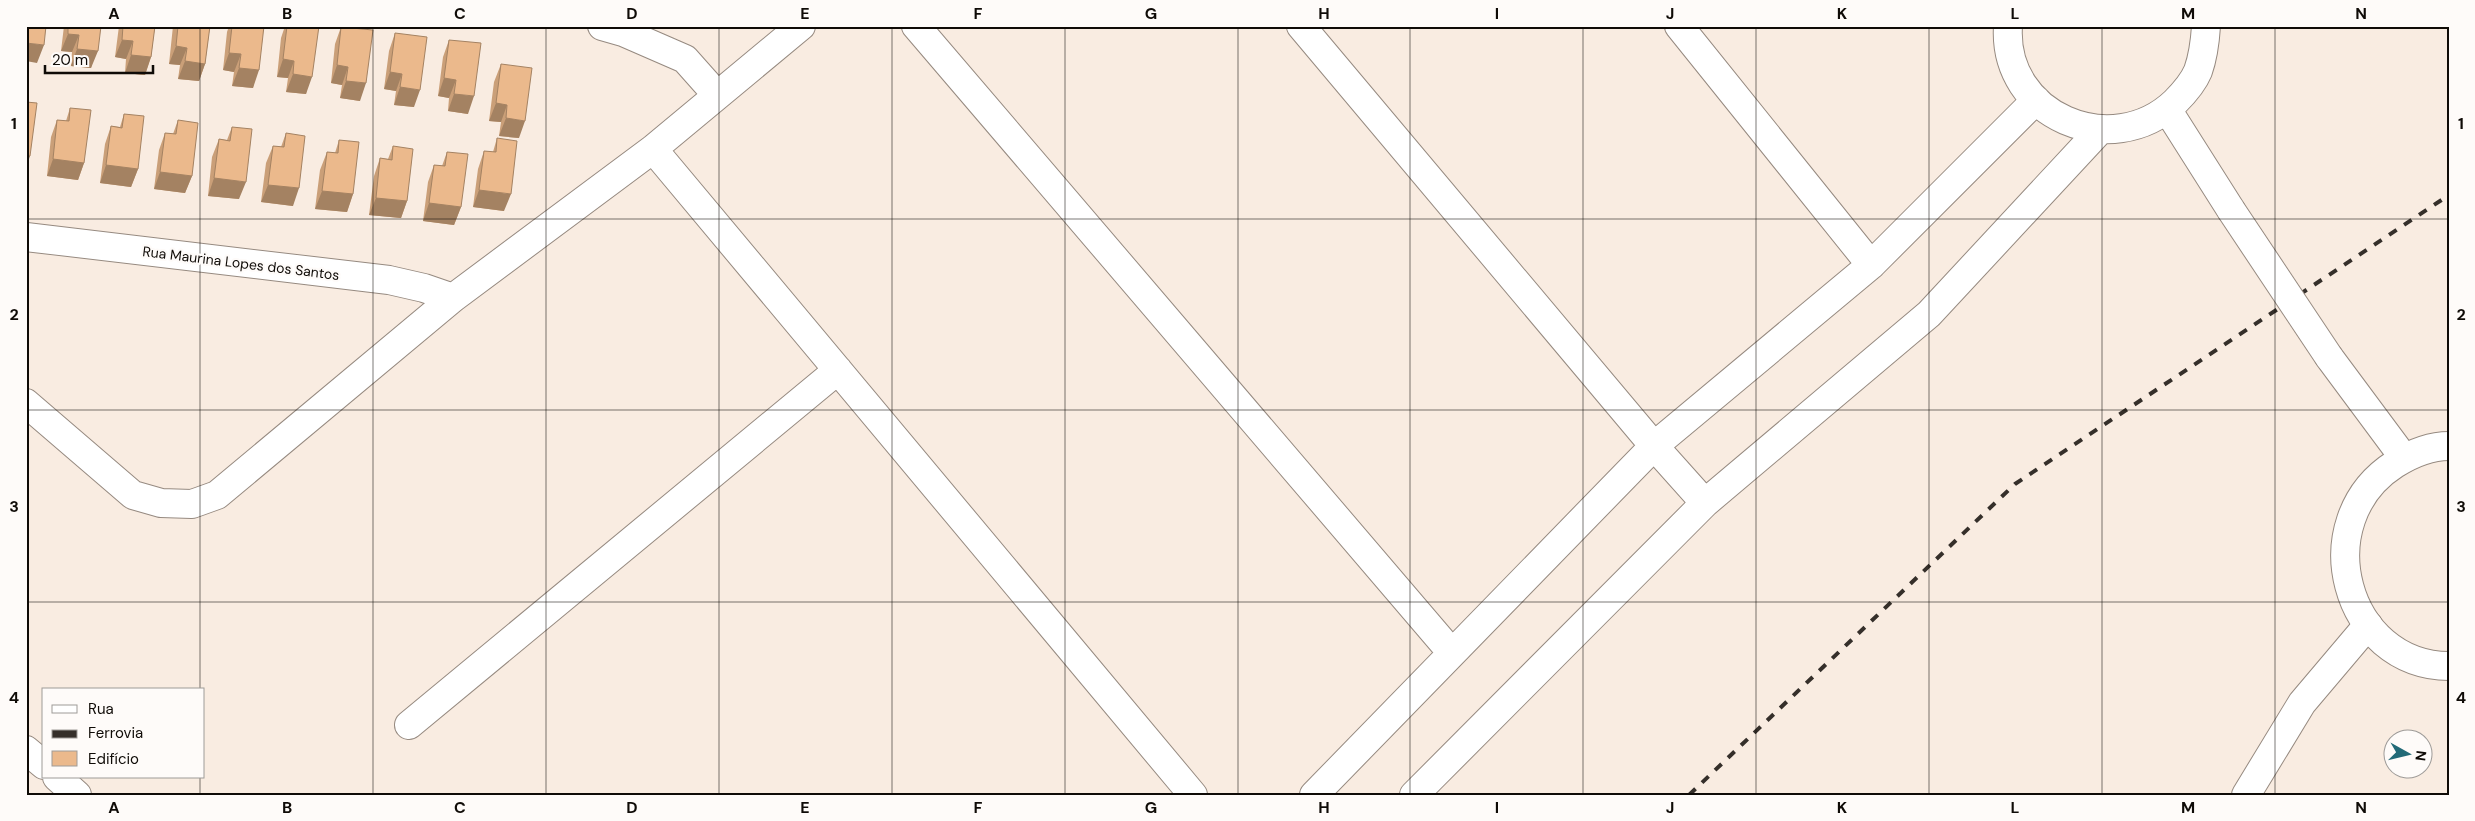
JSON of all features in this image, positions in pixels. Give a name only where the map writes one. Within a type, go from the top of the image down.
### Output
[{"type":"street","points":[[602,26],[623,32],[685,60],[718,95]]},
{"type":"street","points":[[26,403],[133,495],[161,503],[192,504],[217,495],[453,298],[653,149],[801,26]]},
{"type":"street","points":[[916,26],[1452,653]]},
{"type":"street","points":[[1301,26],[1654,446],[1705,503]]},
{"type":"street","points":[[1679,26],[1871,265]]},
{"type":"street","points":[[2008,26],[2011,59],[2021,81],[2036,100],[2054,115],[2069,122],[2100,130],[2124,129],[2147,122],[2167,109],[2185,93],[2197,72],[2204,49],[2206,26]]},
{"type":"street","points":[[1314,795],[1654,446],[1871,265],[2036,100]]},
{"type":"street","points":[[2167,109],[2231,210],[2329,357],[2404,458]]},
{"type":"street","points":[[1414,795],[1705,503],[1929,314],[2100,130]]},
{"type":"street","points":[[653,149],[1193,795]]},
{"type":"street","name":"Rua Maurina Lopes dos Santos","points":[[26,237],[389,280],[424,288],[453,298]]},
{"type":"street","points":[[409,725],[838,370]]},
{"type":"street","points":[[2449,446],[2424,450],[2404,458],[2386,470],[2370,485],[2358,503],[2349,522],[2344,566],[2348,587],[2356,606],[2368,625],[2383,640],[2400,652],[2420,661],[2449,666]]},
{"type":"street","points":[[2246,795],[2302,703],[2368,625]]},
{"type":"street","points":[[26,750],[42,763]]},
{"type":"street","points":[[59,778],[78,795]]},
{"type":"building","points":[[26,26],[46,26],[44,45],[26,43]]},
{"type":"building","points":[[68,26],[101,26],[98,51],[77,49],[79,35],[68,34]]},
{"type":"building","points":[[123,26],[155,26],[151,57],[131,55],[133,41],[122,40]]},
{"type":"building","points":[[178,26],[210,26],[205,64],[185,61],[187,48],[176,46]]},
{"type":"building","points":[[232,26],[264,26],[259,70],[239,68],[241,54],[229,53]]},
{"type":"building","points":[[287,26],[319,26],[312,77],[293,74],[294,61],[283,59]]},
{"type":"building","points":[[341,27],[373,30],[366,83],[346,81],[348,67],[337,65]]},
{"type":"building","points":[[395,33],[427,37],[420,90],[400,87],[402,74],[390,72]]},
{"type":"building","points":[[449,40],[481,43],[474,96],[454,94],[456,80],[444,78]]},
{"type":"building","points":[[501,64],[532,68],[525,121],[506,118],[507,105],[496,103]]},
{"type":"building","points":[[26,102],[37,103],[30,156],[26,156]]},
{"type":"building","points":[[70,108],[91,110],[84,163],[53,159],[57,120],[69,121]]},
{"type":"building","points":[[124,114],[144,116],[138,169],[106,165],[111,126],[122,128]]},
{"type":"building","points":[[178,120],[198,123],[192,176],[160,172],[165,133],[176,134]]},
{"type":"building","points":[[232,127],[252,129],[246,182],[214,178],[219,139],[230,141]]},
{"type":"building","points":[[286,133],[305,136],[299,188],[268,185],[273,146],[284,147]]},
{"type":"building","points":[[497,138],[517,141],[511,194],[479,190],[484,151],[496,152]]},
{"type":"building","points":[[339,140],[359,142],[353,194],[322,191],[327,152],[338,153]]},
{"type":"building","points":[[393,146],[413,149],[407,201],[376,198],[380,158],[392,160]]},
{"type":"building","points":[[447,152],[468,154],[461,207],[429,203],[434,165],[445,166]]},
{"type":"railway","points":[[1689,795],[2015,484],[2449,195]]}]
